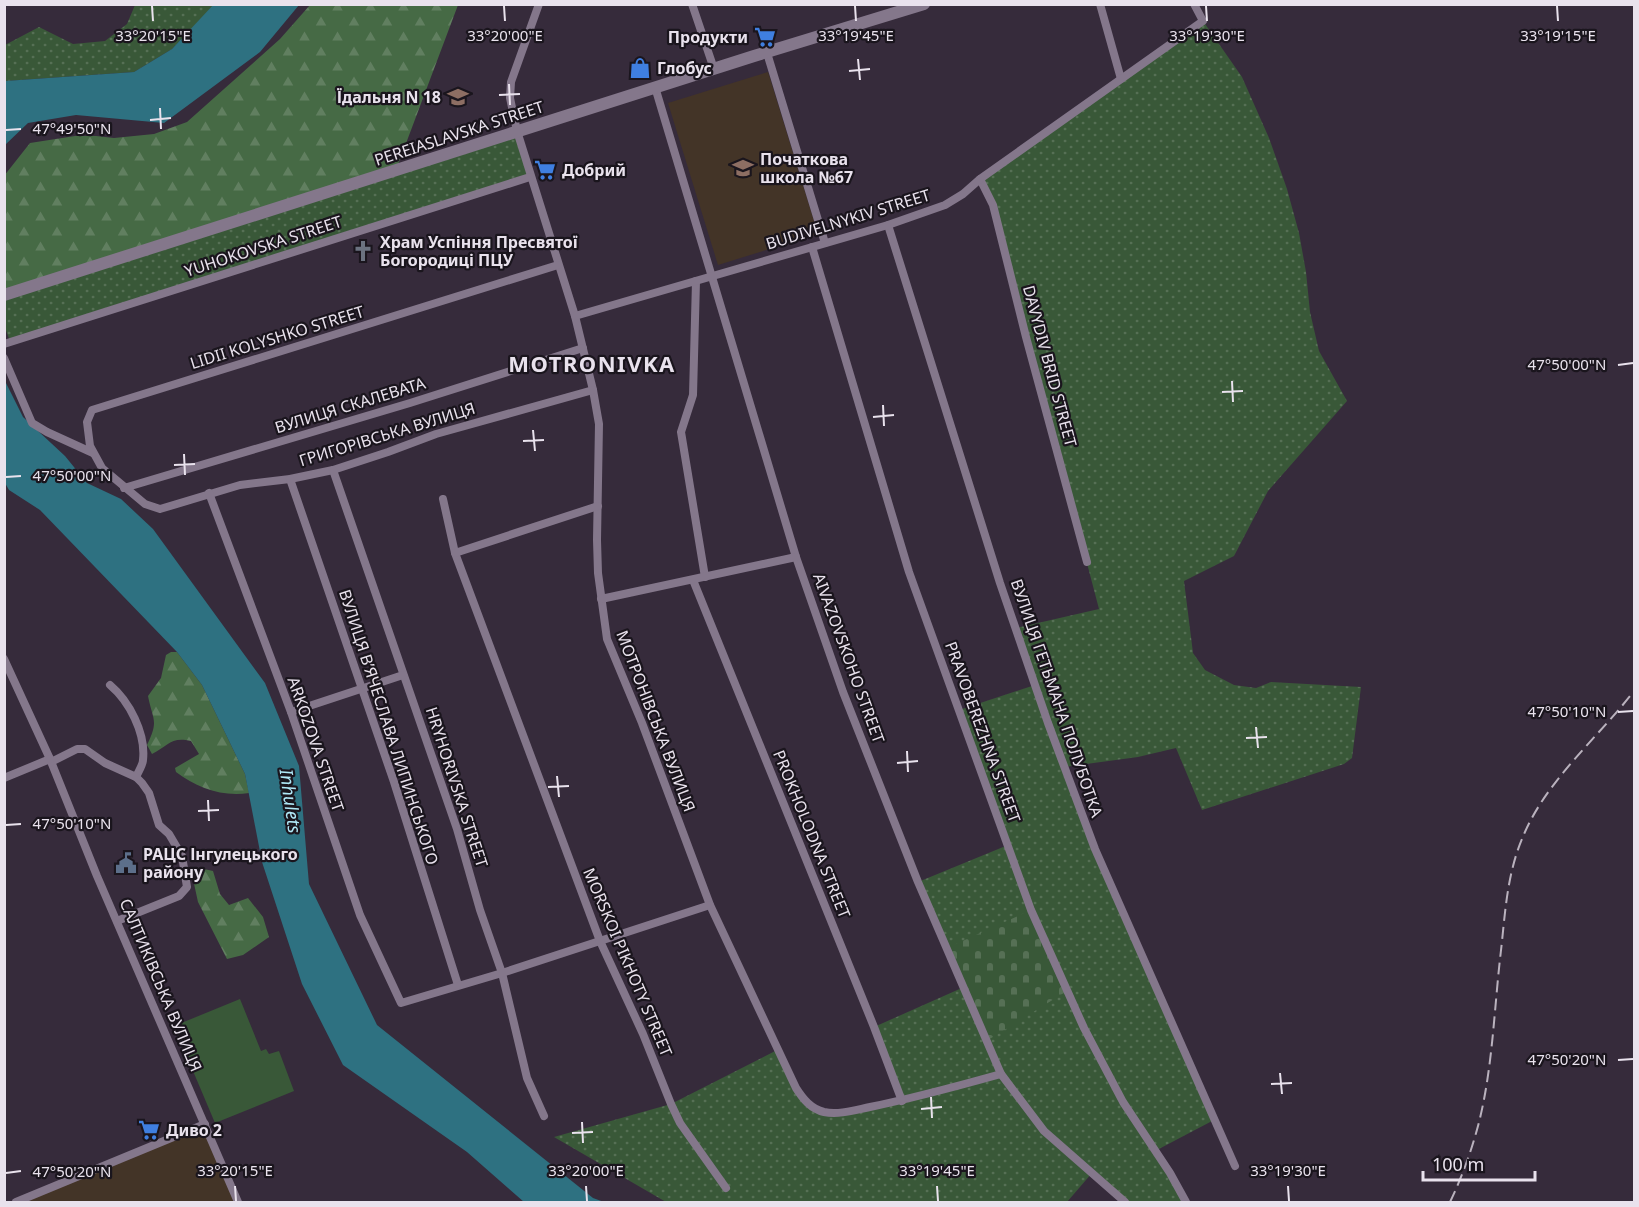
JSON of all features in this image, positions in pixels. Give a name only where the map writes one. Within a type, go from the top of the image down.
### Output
[{"type":"street","name":"МОТРОНІВСЬКА ВУЛИЦЯ","points":[[540,4],[511,82],[510,98],[530,177],[575,316],[594,390],[599,424],[597,540],[603,619],[610,649],[642,723],[710,905],[802,1099],[814,1108],[837,1113],[902,1101],[1001,1074]]},
{"type":"street","points":[[692,4],[714,69]]},
{"type":"street","name":"PEREIASLAVSKA STREET","points":[[4,295],[655,87],[924,4]]},
{"type":"street","points":[[1100,4],[1121,79]]},
{"type":"street","name":"BUDIVELNYKIV STREET","points":[[575,316],[888,225],[945,205],[1203,21],[1194,4]]},
{"type":"street","points":[[766,53],[825,243]]},
{"type":"street","name":"AIVAZOVSKOHO STREET","points":[[655,87],[796,557],[856,726],[918,882],[1001,1074],[1044,1131],[1125,1203]]},
{"type":"street","name":"YUHOKOVSKA STREET","points":[[4,344],[530,177]]},
{"type":"street","name":"DAVYDIV BRID STREET","points":[[980,179],[993,205],[1087,562]]},
{"type":"street","name":"ВУЛИЦЯ ГЕТЬМАНА ПОЛУБОТКА","points":[[888,225],[1000,583],[1052,734],[1095,849],[1235,1167]]},
{"type":"street","name":"PRAVOBEREZHNA STREET","points":[[812,247],[909,572],[1031,910],[1084,1028],[1123,1102],[1170,1173],[1186,1203]]},
{"type":"street","name":"LIDII KOLYSHKO STREET","points":[[124,488],[102,468],[93,453],[87,422],[92,410],[558,265]]},
{"type":"street","points":[[696,281],[693,395],[681,432],[705,577]]},
{"type":"street","name":"ВУЛИЦЯ СКАЛЕВАТА","points":[[124,488],[410,403],[583,348]]},
{"type":"street","points":[[4,358],[32,423],[93,453]]},
{"type":"street","name":"ГРИГОРІВСЬКА ВУЛИЦЯ","points":[[124,488],[145,504],[159,509],[209,493],[263,481],[290,479],[333,470],[436,434],[594,390]]},
{"type":"street","name":"HRYHORIVSKA STREET","points":[[333,470],[457,829],[480,910],[502,974],[527,1078],[544,1116]]},
{"type":"street","name":"ВУЛИЦЯ В’ЯЧЕСЛАВА ЛИПИНСЬКОГО","points":[[290,479],[394,783],[458,986]]},
{"type":"street","name":"ARKOZOVA STREET","points":[[209,493],[291,712],[360,915],[401,1003],[458,986]]},
{"type":"street","name":"MORSKOI PIKHOTY STREET","points":[[443,499],[455,553],[600,941],[644,1035],[680,1122],[726,1188]]},
{"type":"street","points":[[455,553],[598,506]]},
{"type":"street","points":[[601,599],[796,557]]},
{"type":"street","name":"PROKHOLODNA STREET","points":[[693,580],[902,1101]]},
{"type":"street","name":"САЛТИКІВСЬКА ВУЛИЦЯ","points":[[4,659],[50,761],[238,1203]]},
{"type":"street","points":[[291,712],[403,675]]},
{"type":"street","points":[[110,685],[130,706],[140,735],[143,760],[136,777]]},
{"type":"street","points":[[4,778],[77,748],[85,749],[105,763],[136,777],[148,793],[159,825],[169,834],[182,856],[187,887],[179,897],[117,921]]},
{"type":"street","points":[[458,986],[502,974],[710,905]]},
{"type":"street","points":[[16,1203],[205,1124]]},
{"type":"shaded area","name":"Початкова школа №67","points":[[768,72],[818,234],[718,265],[668,103]]},
{"type":"shaded area","points":[[205,1124],[238,1202],[16,1202]]},
{"type":"green space","points":[[135,5],[214,5],[172,49],[134,72],[5,81],[5,45],[39,27],[73,44],[105,41],[127,24]]},
{"type":"green space","points":[[310,5],[458,5],[396,170],[5,295],[4,176],[30,143],[75,136],[114,138],[154,134],[187,122],[280,39]]},
{"type":"green space","points":[[1203,21],[1242,77],[1269,138],[1287,189],[1299,233],[1310,312],[1319,351],[1347,401],[1268,491],[1234,556],[1184,581],[1193,653],[1205,670],[1234,685],[1256,688],[1271,682],[1361,687],[1352,758],[1344,764],[1202,810],[1176,748],[1138,757],[1064,767],[1214,1120],[1155,1151],[1186,1202],[1125,1202],[1092,1173],[1067,1202],[666,1202],[554,1137],[671,1104],[779,1049],[802,1099],[822,1112],[901,1101],[874,1027],[964,987],[918,882],[1008,845],[959,710],[1035,685],[1016,628],[1099,609],[993,205],[980,179]]},
{"type":"green space","points":[[517,131],[530,177],[10,341],[5,328],[5,295]]},
{"type":"green space","points":[[177,652],[202,685],[245,774],[249,793],[229,794],[210,790],[192,783],[176,772],[175,768],[199,754],[191,741],[174,741],[152,754],[147,745],[154,725],[148,696],[161,678],[166,655]]},
{"type":"green space","points":[[204,869],[213,871],[220,894],[229,905],[248,898],[263,917],[269,937],[243,955],[227,959],[198,902],[193,879]]},
{"type":"green space","points":[[1031,910],[1067,991],[988,1040],[947,948]]},
{"type":"green space","points":[[240,999],[261,1051],[266,1049],[269,1054],[279,1051],[294,1091],[215,1123],[174,1026]]},
{"type":"water","points":[[214,4],[299,5],[260,52],[164,123],[76,115],[28,123],[5,145],[5,81],[134,72],[172,49]]},
{"type":"water","name":"Inhulets","points":[[4,379],[23,417],[65,456],[87,483],[121,499],[153,529],[265,683],[299,766],[309,884],[377,1025],[593,1198],[604,1202],[524,1202],[467,1152],[343,1065],[302,984],[262,862],[245,774],[202,685],[177,652],[40,510],[9,490],[5,483]]},
{"type":"railway","points":[[1450,1202],[1469,1155],[1483,1106],[1507,898],[1522,839],[1532,818],[1558,779],[1634,691]]},
{"type":"place","name":"Продукти","points":[[765,37]]},
{"type":"place","name":"Глобус","points":[[640,68]]},
{"type":"place","name":"Їдальня N 18","points":[[458,97]]},
{"type":"place","name":"Початкова школа №67","points":[[743,168]]},
{"type":"place","name":"Добрий","points":[[545,170]]},
{"type":"place","name":"Храм Успіння Пресвятої Богородиці ПЦУ","points":[[363,251]]},
{"type":"place","name":"РАЦС Інгулецького району","points":[[126,863]]},
{"type":"place","name":"Диво 2","points":[[149,1130]]},
{"type":"district","name":"MOTRONIVKA","points":[[592,363]]}]
